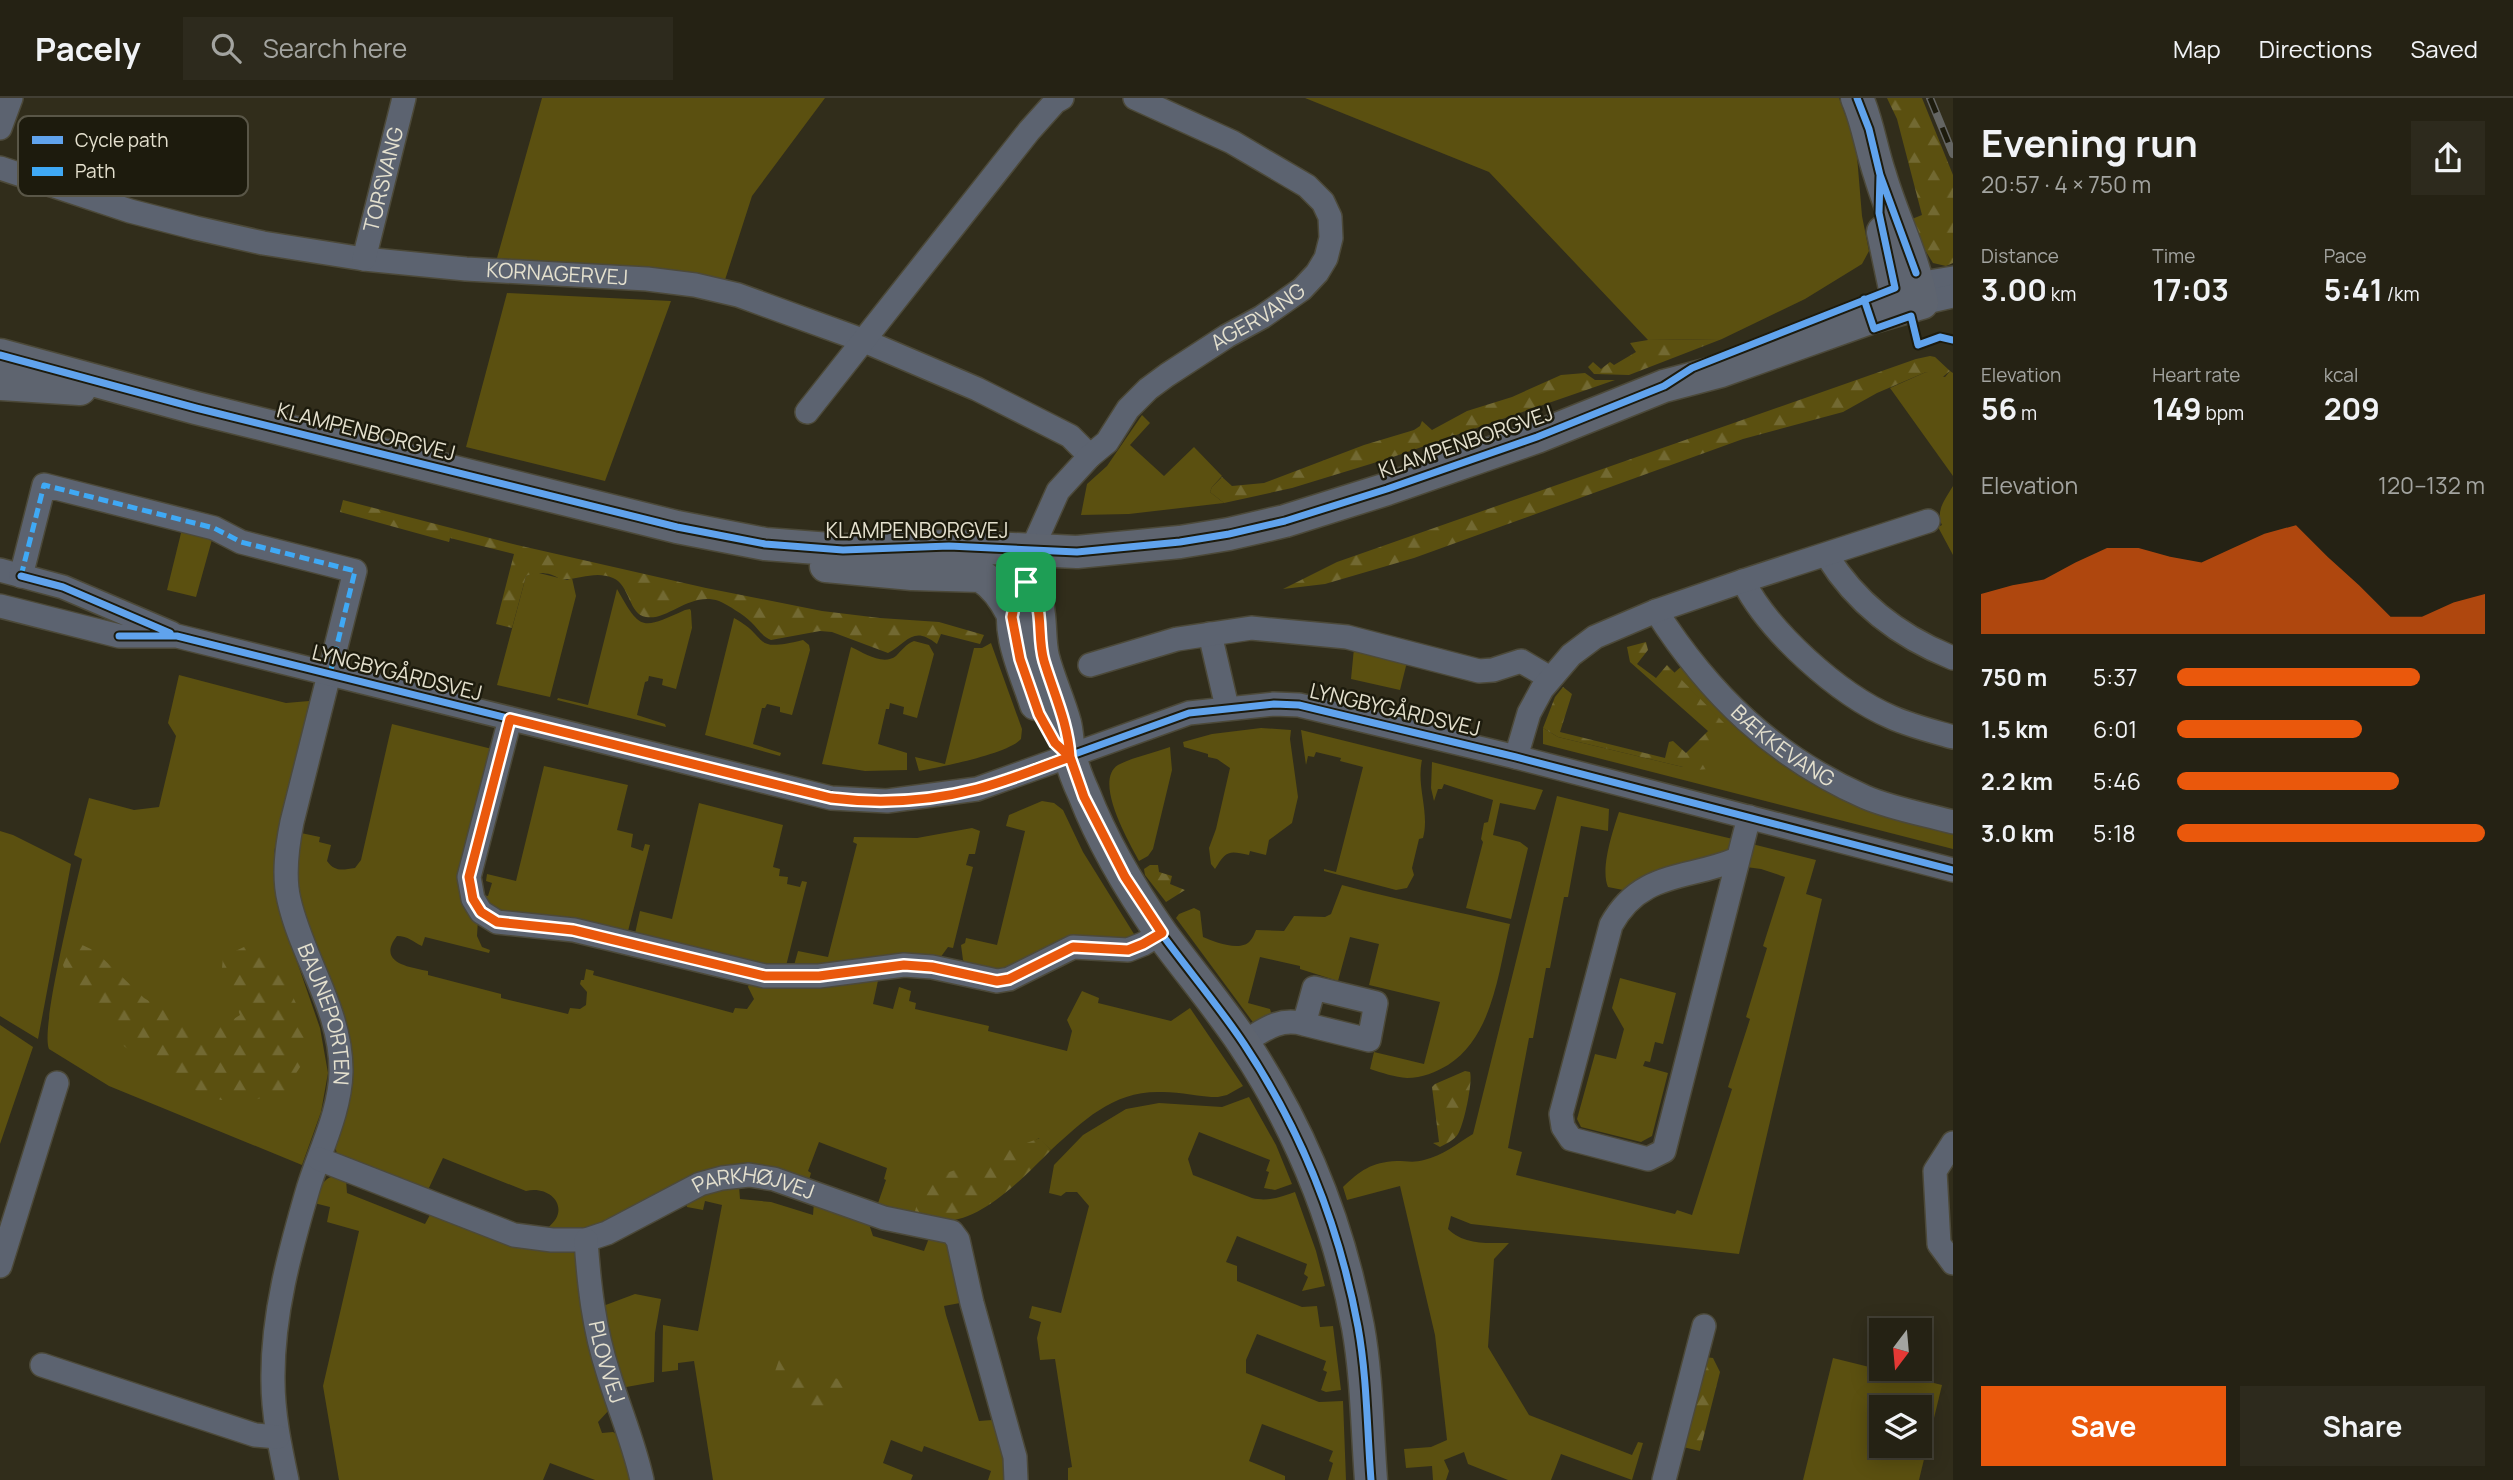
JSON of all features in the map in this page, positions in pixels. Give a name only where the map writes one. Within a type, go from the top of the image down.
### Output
[{"type":"street","points":[[0,128],[11,98]]},
{"type":"street","name":"TORSVANG","points":[[364,259],[404,98]]},
{"type":"street","points":[[807,412],[1029,131],[1055,102],[1062,98]]},
{"type":"street","name":"AGERVANG","points":[[1012,613],[1019,589],[1026,582],[1032,549],[1058,491],[1090,456],[1107,442],[1128,409],[1148,389],[1193,357],[1262,317],[1302,289],[1326,258],[1331,238],[1330,217],[1323,202],[1307,186],[1232,142],[1135,98]]},
{"type":"street","points":[[1857,98],[1869,129],[1909,296]]},
{"type":"street","name":"KORNAGERVEJ","points":[[0,168],[18,174]]},
{"type":"street","name":"KORNAGERVEJ","points":[[83,196],[196,229],[364,259],[474,270],[647,279],[695,285],[738,295],[862,340],[977,389],[1070,436],[1090,456]]},
{"type":"street","points":[[1909,296],[1953,278]]},
{"type":"street","points":[[1909,296],[1953,296]]},
{"type":"street","name":"KLAMPENBORGVEJ","points":[[0,355],[677,527],[765,544],[843,550],[949,546],[1077,552],[1180,542],[1285,521],[1537,437],[1664,386],[1692,368],[1909,296]]},
{"type":"street","name":"KLAMPENBORGVEJ","points":[[0,384],[130,390]]},
{"type":"street","name":"LYNGBYGÅRDSVEJ","points":[[330,674],[355,571],[241,542],[214,528],[44,485],[11,573],[63,587],[177,636],[510,719],[831,798],[887,801],[977,789],[1189,713],[1227,707],[1299,705],[1516,757],[1953,870]]},
{"type":"street","points":[[1516,757],[1529,713],[1550,678],[1570,655],[1595,637],[1656,611],[1742,581],[1827,556],[1928,521]]},
{"type":"street","points":[[765,544],[812,562],[839,568],[981,576],[1006,602],[1012,613],[1020,659],[1039,714],[1055,743],[1070,757]]},
{"type":"street","points":[[1827,556],[1849,588],[1865,605],[1922,644],[1953,657]]},
{"type":"street","points":[[1742,581],[1753,600],[1810,663],[1834,682],[1889,716],[1953,737]]},
{"type":"street","points":[[1026,582],[1040,611],[1041,646],[1065,722],[1070,757],[1084,797],[1125,877],[1162,933],[1243,1042],[1277,1099],[1301,1144],[1334,1229],[1358,1329],[1371,1480]]},
{"type":"street","name":"LYNGBYGÅRDSVEJ","points":[[0,606],[119,636],[177,636]]},
{"type":"street","name":"BÆKKEVANG","points":[[1656,611],[1678,646],[1718,695],[1784,753],[1865,797],[1953,822]]},
{"type":"street","points":[[1090,665],[1177,639],[1251,628],[1347,637],[1479,671],[1493,670],[1521,661],[1550,678]]},
{"type":"street","points":[[1210,634],[1227,707]]},
{"type":"street","name":"BAUNEPORTEN","points":[[287,1480],[278,1437],[273,1384],[275,1334],[289,1252],[338,1099],[341,1069],[331,1014],[293,914],[286,867],[292,822],[330,674]]},
{"type":"street","points":[[510,719],[469,877],[473,899],[481,912],[497,922],[573,930],[740,972],[788,977],[904,965],[932,967],[997,981],[1009,979],[1073,947],[1128,950],[1162,933]]},
{"type":"street","points":[[1737,859],[1722,866],[1678,874],[1653,884],[1619,910],[1611,925],[1561,1114],[1563,1127],[1571,1139],[1648,1159],[1664,1151],[1749,817]]},
{"type":"street","points":[[1243,1042],[1279,1022],[1294,1021],[1304,1024]]},
{"type":"street","points":[[0,1266],[57,1083]]},
{"type":"street","points":[[1953,1143],[1935,1171],[1939,1244],[1953,1263]]},
{"type":"street","name":"PARKHØJVEJ","points":[[319,1159],[514,1235],[552,1240],[586,1240],[607,1233],[700,1184],[749,1175],[774,1179],[884,1217],[952,1232],[958,1240],[980,1336],[1015,1457],[1016,1480]]},
{"type":"street","name":"PLOVVEJ","points":[[586,1240],[597,1333],[634,1445],[642,1480]]},
{"type":"street","points":[[1664,1480],[1704,1326]]},
{"type":"street","points":[[42,1365],[255,1434],[278,1437]]},
{"type":"green space","points":[[542,98],[825,98],[752,196],[724,283],[668,271],[497,258]]},
{"type":"green space","points":[[1305,98],[1839,98],[1856,144],[1862,216],[1869,251],[1862,264],[1805,299],[1722,339],[1648,340],[1489,172]]},
{"type":"green space","points":[[1887,98],[1922,98],[1953,175],[1953,263],[1946,266],[1933,263],[1907,221],[1922,215],[1897,119]]},
{"type":"green space","points":[[507,293],[671,301],[605,481],[466,447]]},
{"type":"green space","points":[[1722,339],[1629,375],[1594,374],[1588,367],[1593,362],[1601,369],[1610,362],[1614,365],[1636,352],[1630,343],[1648,340]]},
{"type":"green space","points":[[1930,356],[1935,357],[1950,371],[1939,380],[1926,372],[1877,393],[1843,412],[1743,439],[1414,558],[1325,584],[1283,589],[1337,562]]},
{"type":"green space","points":[[1950,371],[1953,373],[1953,476],[1890,388],[1926,372],[1945,377]]},
{"type":"green space","points":[[1585,373],[1595,380],[1615,380],[1390,458],[1292,488],[1224,503],[1210,492],[1222,477],[1232,486],[1264,483],[1364,445],[1414,430],[1422,421],[1432,430],[1467,411],[1512,397],[1561,375]]},
{"type":"green space","points":[[1142,415],[1150,423],[1130,445],[1164,476],[1194,447],[1222,476],[1210,492],[1224,503],[1129,514],[1081,515],[1087,484],[1107,466]]},
{"type":"green space","points":[[1953,486],[1953,555],[1938,527],[1942,525],[1942,505]]},
{"type":"green space","points":[[343,500],[517,545],[706,588],[822,611],[939,622],[984,635],[980,644],[941,634],[937,644],[929,638],[916,636],[888,653],[832,632],[820,631],[771,640],[744,616],[719,601],[698,600],[663,615],[646,617],[636,611],[623,587],[613,578],[592,575],[560,579],[539,573],[526,576],[512,628],[496,624],[514,554],[450,538],[449,542],[340,512]]},
{"type":"green space","points":[[182,529],[213,536],[196,597],[167,590]]},
{"type":"green space","points":[[535,572],[567,580],[572,578],[576,596],[550,697],[497,685],[526,576]]},
{"type":"green space","points":[[617,589],[632,613],[644,623],[660,621],[685,610],[691,611],[692,628],[676,689],[662,685],[663,679],[649,676],[637,715],[665,724],[666,727],[557,700],[558,698],[588,705]]},
{"type":"green space","points":[[734,618],[768,644],[803,640],[809,645],[810,650],[792,715],[780,712],[780,707],[767,704],[762,708],[753,744],[781,753],[780,756],[705,735]]},
{"type":"green space","points":[[914,641],[929,645],[934,654],[917,718],[903,714],[904,707],[890,703],[889,709],[886,709],[878,744],[907,753],[907,770],[865,771],[822,764],[851,647],[885,660],[896,656]]},
{"type":"green space","points":[[1646,642],[1648,650],[1637,664],[1656,678],[1667,665],[1726,725],[1709,769],[1696,770],[1558,737],[1543,728],[1555,697],[1563,687],[1572,694],[1560,732],[1665,758],[1669,742],[1673,741],[1686,753],[1708,731],[1630,662],[1627,647]]},
{"type":"green space","points":[[991,643],[1022,729],[1021,739],[1014,745],[989,755],[919,771],[915,757],[945,764],[974,648],[982,648]]},
{"type":"green space","points":[[1354,648],[1407,662],[1400,690],[1351,679]]},
{"type":"green space","points":[[1685,663],[1790,764],[1953,827],[1953,849],[1543,744],[1543,728],[1558,737],[1683,767],[1725,725],[1674,673]]},
{"type":"green space","points":[[179,675],[286,703],[309,701],[311,705],[274,852],[277,904],[320,1028],[328,1073],[321,1112],[302,1165],[109,1086],[49,1049],[49,1015],[82,859],[74,855],[89,798],[134,810],[159,807],[176,736],[168,723]]},
{"type":"green space","points":[[392,724],[492,749],[487,769],[477,936],[482,947],[490,950],[489,953],[425,937],[422,946],[397,936],[390,952],[393,958],[405,965],[428,971],[428,975],[501,994],[501,998],[568,1014],[570,1008],[580,1009],[586,1005],[587,992],[580,984],[581,980],[584,980],[586,969],[594,971],[593,975],[733,1013],[735,1008],[747,1009],[754,999],[748,987],[750,981],[879,976],[873,1004],[893,1009],[899,987],[911,991],[909,1001],[916,1003],[915,1009],[989,1026],[988,1031],[1067,1051],[1072,1031],[1067,1020],[1082,991],[1099,998],[1098,1003],[1171,1021],[1190,1008],[1243,1086],[1218,1097],[1166,1092],[1126,1097],[1099,1110],[1051,1150],[1039,1138],[914,1215],[877,1206],[887,1168],[819,1142],[808,1171],[811,1173],[809,1180],[774,1168],[598,1225],[567,1231],[547,1228],[558,1214],[556,1200],[551,1195],[535,1190],[526,1191],[443,1158],[427,1192],[337,1155],[335,1145],[346,1109],[300,903],[298,859],[301,833],[320,837],[319,842],[331,845],[327,861],[333,867],[355,868],[361,860]]},
{"type":"green space","points":[[1261,728],[1291,730],[1298,797],[1292,823],[1269,840],[1266,855],[1250,851],[1249,855],[1228,853],[1215,869],[1211,864],[1209,848],[1230,768],[1217,759],[1208,757],[1208,754],[1184,747],[1183,742],[1212,734]]},
{"type":"green space","points":[[1301,730],[1422,760],[1425,828],[1423,838],[1419,839],[1412,868],[1414,875],[1407,888],[1396,890],[1324,871],[1336,872],[1363,767],[1316,752],[1314,757],[1308,756],[1306,765]]},
{"type":"green space","points":[[1170,747],[1172,770],[1153,849],[1139,861],[1115,812],[1109,784],[1111,773],[1124,762]]},
{"type":"green space","points":[[1432,762],[1543,790],[1535,810],[1500,803],[1493,835],[1520,842],[1528,848],[1511,919],[1466,908],[1483,842],[1481,839],[1484,823],[1488,822],[1493,800],[1444,784],[1442,789],[1438,789],[1434,801],[1431,788]]},
{"type":"green space","points":[[544,766],[628,785],[617,830],[633,834],[631,847],[643,851],[645,844],[650,845],[627,935],[493,910],[483,895],[488,896],[492,883],[486,881],[487,874],[516,881]]},
{"type":"green space","points":[[1557,796],[1609,809],[1608,831],[1581,826],[1568,897],[1564,897],[1550,968],[1546,968],[1533,1038],[1529,1038],[1508,1148],[1522,1152],[1516,1175],[1675,1214],[1677,1210],[1692,1215],[1732,1089],[1728,1087],[1750,1019],[1746,1017],[1767,948],[1763,946],[1785,877],[1746,867],[1752,844],[1816,860],[1806,894],[1822,899],[1739,1254],[1471,1224],[1451,1216],[1448,1229],[1461,1238],[1476,1242],[1509,1243],[1494,1259],[1488,1347],[1529,1415],[1632,1455],[1638,1442],[1643,1443],[1632,1480],[1561,1454],[1551,1480],[1508,1480],[1468,1464],[1464,1452],[1444,1460],[1449,1471],[1446,1480],[1433,1480],[1432,1466],[1406,1468],[1404,1449],[1431,1447],[1447,1440],[1435,1335],[1400,1186],[1347,1200],[1343,1187],[1373,1165],[1431,1158],[1473,1134]]},
{"type":"green space","points":[[1042,801],[1054,803],[1063,810],[1083,852],[1134,934],[1125,942],[1004,973],[969,967],[963,960],[961,945],[966,938],[997,945],[1025,831],[1006,826],[1009,815]]},
{"type":"green space","points":[[699,803],[783,825],[773,867],[780,869],[779,876],[788,877],[787,884],[800,887],[802,881],[807,882],[785,970],[634,938],[640,911],[672,919]]},
{"type":"green space","points":[[1619,812],[1737,840],[1730,851],[1628,891],[1608,887],[1606,860]]},
{"type":"green space","points":[[972,828],[980,831],[975,854],[969,854],[966,865],[973,867],[953,948],[948,947],[940,958],[793,969],[798,951],[828,957],[857,844],[853,842],[854,837],[917,838]]},
{"type":"green space","points":[[0,831],[71,864],[38,1039],[0,1016]]},
{"type":"green space","points":[[1150,865],[1158,865],[1159,872],[1172,876],[1170,884],[1185,890],[1166,902],[1145,875],[1144,869]]},
{"type":"green space","points":[[1342,885],[1510,924],[1497,982],[1484,1021],[1463,1053],[1448,1065],[1413,1078],[1370,1069],[1374,1052],[1424,1064],[1440,1002],[1369,985],[1379,944],[1350,937],[1338,981],[1300,969],[1300,966],[1260,957],[1248,1003],[1270,1009],[1272,1016],[1255,1025],[1176,918],[1194,908],[1200,911],[1203,937],[1227,945],[1240,946],[1250,941],[1256,930],[1284,931],[1294,916],[1325,917],[1331,914]]},
{"type":"green space","points":[[78,943],[95,951],[144,998],[188,1025],[221,1027],[240,1015],[222,968],[223,957],[246,946],[257,947],[277,964],[306,1024],[304,1061],[284,1092],[254,1100],[221,1100],[179,1084],[125,1047],[70,986],[63,965],[68,952]]},
{"type":"green space","points":[[1620,978],[1676,993],[1663,1044],[1655,1042],[1650,1062],[1645,1061],[1643,1066],[1668,1073],[1652,1136],[1641,1142],[1581,1127],[1577,1119],[1595,1054],[1616,1059],[1624,1029],[1612,1008]]},
{"type":"green space","points":[[0,1025],[33,1047],[0,1144]]},
{"type":"green space","points":[[1465,1071],[1470,1072],[1471,1077],[1463,1122],[1456,1136],[1440,1147],[1433,1143],[1439,1142],[1432,1087]]},
{"type":"green space","points":[[1249,1097],[1276,1145],[1292,1184],[1275,1190],[1264,1188],[1270,1160],[1199,1132],[1188,1159],[1193,1175],[1252,1198],[1269,1199],[1295,1192],[1325,1286],[1302,1291],[1308,1277],[1304,1274],[1307,1264],[1237,1236],[1226,1262],[1237,1266],[1237,1281],[1302,1307],[1317,1306],[1320,1327],[1333,1326],[1341,1390],[1321,1390],[1327,1372],[1323,1370],[1326,1361],[1257,1334],[1246,1360],[1246,1373],[1319,1402],[1343,1401],[1346,1480],[1328,1480],[1333,1463],[1329,1461],[1333,1451],[1262,1424],[1249,1461],[1285,1476],[1285,1480],[1068,1480],[1068,1468],[1072,1467],[1055,1359],[1040,1360],[1037,1338],[1041,1322],[1029,1318],[1032,1306],[1061,1313],[1089,1206],[1077,1192],[1066,1192],[1061,1196],[1049,1193],[1054,1165],[1083,1135],[1126,1109],[1159,1103],[1222,1107]]},
{"type":"green space","points":[[1040,1138],[1051,1150],[987,1206],[957,1220],[939,1221],[914,1215],[923,1182]]},
{"type":"green space","points":[[333,1176],[346,1180],[347,1193],[425,1224],[431,1213],[578,1256],[610,1409],[598,1422],[602,1433],[613,1432],[620,1436],[635,1480],[595,1480],[550,1463],[543,1480],[339,1480],[323,1386],[359,1231],[327,1222],[330,1207],[314,1203],[323,1184]]},
{"type":"green space","points":[[739,1186],[740,1199],[771,1202],[813,1215],[814,1202],[869,1224],[873,1236],[924,1251],[929,1238],[946,1243],[960,1303],[944,1306],[946,1315],[979,1421],[992,1420],[999,1426],[1011,1480],[988,1480],[991,1471],[924,1446],[922,1452],[891,1440],[883,1463],[913,1475],[911,1480],[713,1480],[694,1361],[678,1363],[678,1370],[662,1372],[663,1325],[698,1331],[722,1205],[705,1201],[703,1210],[687,1207],[686,1203],[720,1189]]},
{"type":"green space","points":[[635,1294],[661,1299],[655,1333],[654,1382],[621,1388],[603,1306]]},
{"type":"green space","points":[[1705,1357],[1713,1358],[1720,1372],[1700,1451],[1683,1447]]},
{"type":"green space","points":[[793,1358],[820,1379],[835,1378],[843,1381],[852,1392],[850,1397],[845,1402],[827,1405],[810,1415],[799,1412],[795,1407],[797,1394],[773,1377],[779,1360]]},
{"type":"green space","points":[[1833,1358],[1869,1367],[1869,1381],[1926,1381],[1942,1385],[1932,1426],[1932,1395],[1869,1395],[1869,1458],[1924,1458],[1919,1480],[1803,1480]]},
{"type":"railway","points":[[1930,98],[1953,154]]},
{"type":"marked path","points":[[21,576],[44,485],[214,528],[241,542],[355,571],[330,674]]},
{"type":"cycle path","points":[[1857,98],[1869,129],[1880,175],[1916,273]]},
{"type":"cycle path","points":[[0,355],[196,408],[677,527],[765,544],[843,550],[949,546],[1077,552],[1180,542],[1229,534],[1285,521],[1387,489],[1537,437],[1664,386],[1692,368],[1895,288],[1879,213],[1880,175]]},
{"type":"cycle path","points":[[1864,299],[1874,329],[1911,316],[1918,345],[1940,337],[1953,340]]},
{"type":"cycle path","points":[[21,576],[63,587],[170,633]]},
{"type":"cycle path","points":[[1026,582],[1036,600],[1043,657],[1065,723],[1072,763],[1100,830],[1118,866],[1150,917],[1234,1030],[1264,1077],[1300,1144],[1329,1215],[1358,1327],[1365,1384],[1371,1480]]},
{"type":"cycle path","points":[[1026,582],[1012,607],[1013,629],[1020,658],[1045,728],[1070,757]]},
{"type":"cycle path","points":[[119,636],[177,636],[773,784],[849,800],[925,798],[977,789],[1189,713],[1274,704],[1299,705],[1516,757],[1953,870]]},
{"type":"route","points":[[1026,582],[1019,589],[1012,613],[1020,659],[1046,729],[1055,743],[1070,757],[1084,797],[1125,877],[1162,933],[1143,944],[1128,950],[1073,947],[1009,979],[997,981],[932,967],[904,965],[819,976],[765,976],[573,930],[497,922],[481,912],[473,899],[469,877],[510,719],[831,798],[849,800],[916,799],[977,789],[1070,757],[1065,722],[1041,646],[1040,611],[1026,582]]}]
